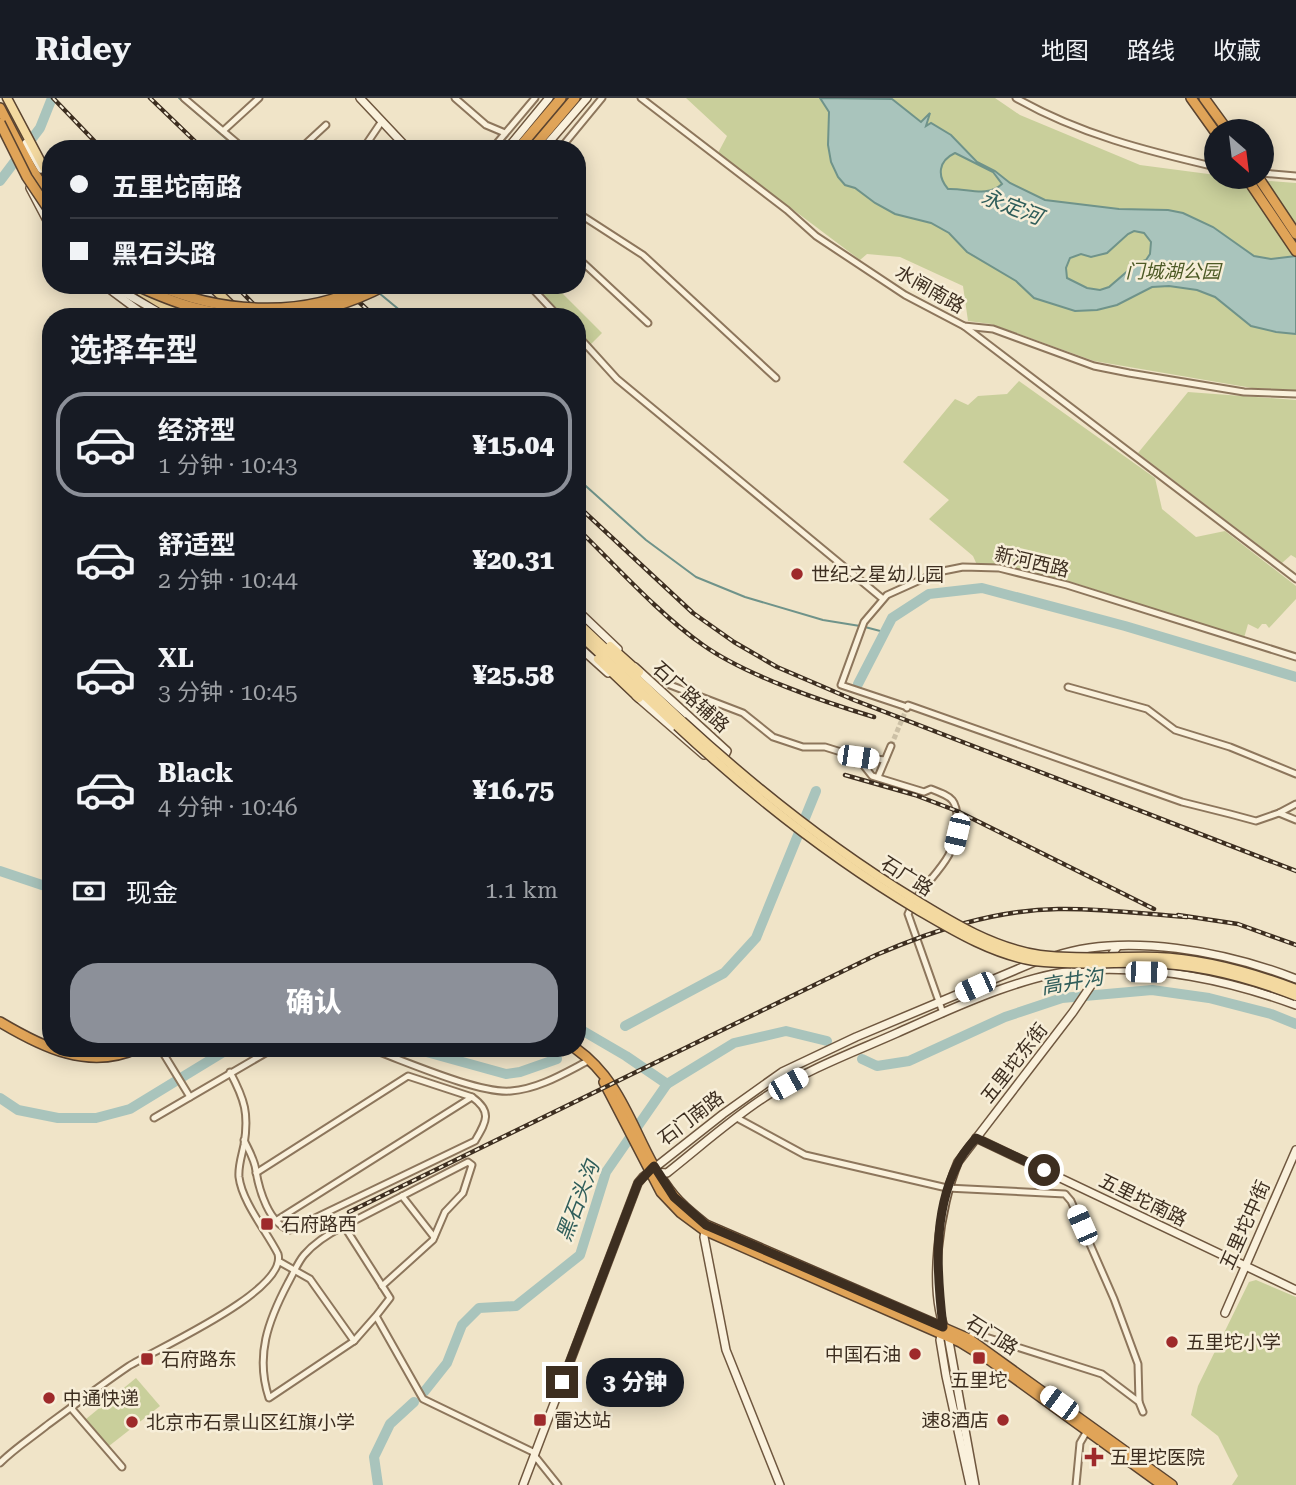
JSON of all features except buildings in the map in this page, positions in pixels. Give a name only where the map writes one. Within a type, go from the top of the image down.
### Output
[{"type":"highway","points":[[526,140],[561,98]]},
{"type":"highway","points":[[540,140],[575,98]]},
{"type":"highway","points":[[1191,98],[1211,119]]},
{"type":"highway","points":[[1203,98],[1215,119]]},
{"type":"highway","points":[[0,108],[42,185]]},
{"type":"highway","points":[[0,125],[42,200]]},
{"type":"highway","points":[[1254,189],[1296,251]]},
{"type":"highway","points":[[1266,189],[1296,234]]},
{"type":"highway","points":[[154,294],[193,308]]},
{"type":"highway","points":[[182,294],[204,302],[240,307],[295,307],[342,294]]},
{"type":"highway","points":[[330,308],[365,294]]},
{"type":"highway","points":[[0,1019],[42,1040]]},
{"type":"highway","points":[[0,1019],[42,1044]]},
{"type":"highway","name":"石门路","points":[[579,1057],[606,1086],[626,1117]]},
{"type":"highway","name":"石门路","points":[[586,1057],[602,1070],[654,1170],[674,1197],[705,1228],[944,1332],[969,1339],[1162,1485]]},
{"type":"highway","name":"石门路","points":[[944,1332],[991,1361],[1172,1485]]},
{"type":"main road","points":[[5,98],[42,166]]},
{"type":"main road","points":[[147,294],[168,308]]},
{"type":"main road","points":[[220,294],[234,308]]},
{"type":"main road","points":[[586,624],[639,672]]},
{"type":"main road","name":"石广路","points":[[586,632],[760,799],[846,864],[958,934],[1032,961],[1191,966],[1236,976],[1296,996]]},
{"type":"main road","name":"石广路","points":[[586,641],[680,724],[845,855],[932,911],[974,933],[1038,955],[1077,958],[1160,957],[1228,967],[1296,989]]},
{"type":"main road","points":[[586,642],[639,698]]},
{"type":"street","points":[[5,98],[32,155],[42,170]]},
{"type":"street","points":[[184,98],[234,140]]},
{"type":"street","points":[[223,131],[259,98]]},
{"type":"street","points":[[360,98],[400,140]]},
{"type":"street","points":[[455,98],[486,125],[505,133]]},
{"type":"street","points":[[499,140],[535,98]]},
{"type":"street","points":[[514,140],[549,98]]},
{"type":"street","points":[[551,140],[587,98]]},
{"type":"street","points":[[567,140],[602,98]]},
{"type":"street","name":"水闸南路","points":[[641,98],[787,210],[816,236],[905,295],[964,326],[993,328],[1094,366],[1244,392],[1296,394]]},
{"type":"street","points":[[1017,98],[1037,110],[1120,144],[1204,164]]},
{"type":"street","points":[[369,140],[382,121]]},
{"type":"street","points":[[0,125],[42,210]]},
{"type":"street","points":[[310,140],[326,125]]},
{"type":"street","points":[[1274,174],[1296,176]]},
{"type":"street","points":[[26,178],[42,199]]},
{"type":"street","points":[[586,218],[643,255],[776,378]]},
{"type":"street","points":[[586,265],[648,323]]},
{"type":"street","points":[[116,294],[135,308]]},
{"type":"street","points":[[126,294],[150,308]]},
{"type":"street","points":[[537,294],[551,308]]},
{"type":"street","points":[[964,326],[1296,579]]},
{"type":"street","points":[[586,345],[617,379],[883,599]]},
{"type":"street","name":"新河西路","points":[[1279,813],[1256,821],[1182,802],[908,705],[906,709],[841,685],[864,622],[887,595],[938,572],[963,567],[999,568],[1067,585],[1296,656]]},
{"type":"street","name":"石广路辅路","points":[[586,619],[639,672],[727,751],[718,767],[586,653]]},
{"type":"street","points":[[670,685],[743,713],[773,737],[803,747],[825,747],[858,757],[885,760]]},
{"type":"street","points":[[1068,687],[1147,709],[1175,730],[1230,747],[1296,774]]},
{"type":"street","points":[[878,777],[891,746]]},
{"type":"street","points":[[858,757],[872,776],[924,792],[931,789],[950,796],[956,803],[958,819],[954,848],[908,915],[943,1013]]},
{"type":"street","points":[[1279,813],[1296,804]]},
{"type":"street","points":[[1279,813],[1296,820]]},
{"type":"street","name":"石门南路","points":[[654,1170],[750,1094],[817,1054],[1021,967],[1066,952],[1117,947],[1200,952],[1265,967],[1296,979]]},
{"type":"street","name":"五里坨东街","points":[[975,1485],[938,1290],[938,1244],[947,1188],[958,1162],[1073,1012],[1117,947]]},
{"type":"street","name":"石门南路","points":[[654,1170],[667,1173],[768,1095],[834,1061],[943,1013],[1046,976],[1081,970],[1168,972],[1222,981],[1296,1004]]},
{"type":"street","points":[[166,1057],[188,1095]]},
{"type":"street","points":[[154,1118],[188,1095],[258,1057]]},
{"type":"street","points":[[393,1057],[475,1086],[500,1091],[529,1088],[586,1062]]},
{"type":"street","points":[[230,1072],[246,1107],[239,1169],[243,1190],[280,1262],[310,1279],[319,1288],[354,1340]]},
{"type":"street","points":[[244,1140],[262,1196],[283,1228],[290,1230],[475,1142],[486,1118],[484,1107],[472,1097],[408,1076],[256,1173]]},
{"type":"street","points":[[277,1220],[472,1097]]},
{"type":"street","points":[[737,1118],[805,1155],[947,1188],[1065,1194],[1071,1201],[1093,1250],[1138,1364],[1139,1402],[1143,1412]]},
{"type":"street","name":"五里坨南路","points":[[976,1138],[1296,1290]]},
{"type":"street","name":"五里坨中街","points":[[1225,1313],[1296,1150]]},
{"type":"street","points":[[344,1226],[382,1286],[390,1298],[354,1340],[269,1398],[263,1380],[264,1337],[279,1299],[304,1255],[329,1234],[344,1226],[468,1162],[472,1165],[463,1193],[446,1212],[434,1237],[382,1286]]},
{"type":"street","points":[[516,1485],[523,1483],[638,1183],[654,1170]]},
{"type":"street","points":[[402,1196],[434,1237]]},
{"type":"street","points":[[705,1228],[726,1350],[780,1485]]},
{"type":"street","points":[[0,1463],[130,1366],[203,1326],[250,1295],[263,1285],[280,1262]]},
{"type":"street","points":[[376,1316],[423,1399],[534,1454],[558,1485]]},
{"type":"street","name":"五里坨东街","points":[[944,1332],[940,1340],[946,1376],[970,1485]]},
{"type":"street","points":[[969,1339],[973,1333],[1102,1374],[1139,1402]]},
{"type":"street","points":[[71,1408],[122,1468]]},
{"type":"street","points":[[1076,1485],[1080,1443],[1089,1428]]},
{"type":"green space","name":"门城湖公园","points":[[686,98],[995,98],[1020,115],[1140,165],[1204,173],[1204,189],[1274,189],[1274,181],[1296,183],[1296,390],[1252,388],[1094,361],[991,324],[968,321],[963,286],[900,257],[867,254],[860,260],[718,153],[727,136]]},
{"type":"green space","points":[[542,294],[563,294],[577,308],[556,308]]},
{"type":"green space","points":[[586,317],[602,333],[590,345],[586,340]]},
{"type":"green space","points":[[1019,381],[1155,478],[1162,509],[1196,537],[1225,531],[1296,586],[1296,599],[1269,628],[1266,624],[1262,624],[1258,629],[1248,624],[1244,638],[1078,584],[999,565],[977,565],[973,556],[929,519],[949,500],[903,462],[955,399],[968,405],[978,396],[1007,394]]},
{"type":"green space","points":[[1188,392],[1296,400],[1296,558],[1291,555],[1282,563],[1138,453]]},
{"type":"green space","points":[[1256,1280],[1296,1297],[1296,1485],[1232,1485],[1238,1476],[1218,1436],[1191,1415],[1198,1386],[1249,1282]]},
{"type":"green space","points":[[136,1378],[160,1406],[109,1446],[86,1419]]},
{"type":"water","name":"永定河","points":[[820,98],[892,99],[921,122],[930,113],[926,126],[931,123],[951,135],[977,162],[995,171],[1010,183],[1045,200],[1183,213],[1213,227],[1254,256],[1271,259],[1296,256],[1296,334],[1251,326],[1215,297],[1197,290],[1169,286],[1152,287],[1117,305],[1097,310],[1075,311],[1034,298],[1016,281],[967,252],[949,233],[931,223],[895,214],[855,188],[845,185],[831,162],[828,145],[829,112]],"holes":[[[955,153],[993,172],[1002,184],[990,191],[948,189],[942,179],[941,169],[945,160]],[[1134,231],[1144,233],[1151,242],[1150,254],[1146,260],[1137,263],[1109,287],[1100,290],[1087,288],[1067,278],[1066,268],[1070,258],[1081,254],[1091,257],[1107,253]]]},
{"type":"waterway","name":"高井沟","points":[[0,181],[40,128],[52,98]]},
{"type":"waterway","points":[[179,98],[228,140]]},
{"type":"waterway","points":[[380,294],[397,308]]},
{"type":"waterway","points":[[586,486],[646,540],[696,577],[745,597],[823,620],[860,626]]},
{"type":"waterway","points":[[858,684],[892,618],[929,594],[982,588],[1125,626],[1296,677]]},
{"type":"waterway","points":[[865,627],[884,632]]},
{"type":"waterway","points":[[625,1026],[724,973],[756,938],[816,791]]},
{"type":"waterway","name":"高井沟","points":[[0,871],[42,885]]},
{"type":"waterway","name":"高井沟","points":[[862,1059],[877,1066],[909,1061],[1005,1017],[1062,998],[1152,990],[1209,998],[1271,1014],[1296,1024]]},
{"type":"waterway","name":"高井沟","points":[[586,1033],[667,1084],[734,1043],[786,1031],[827,1041]]},
{"type":"waterway","points":[[0,1098],[18,1110],[58,1118],[96,1118],[130,1109],[215,1057]]},
{"type":"waterway","points":[[445,1057],[506,1074],[557,1059]]},
{"type":"waterway","name":"黑石头沟","points":[[424,1392],[447,1363],[462,1325],[479,1308],[516,1306],[580,1255],[606,1172],[667,1084]]},
{"type":"waterway","name":"黑石头沟","points":[[378,1485],[374,1457],[390,1424],[414,1402]]},
{"type":"tunnel","points":[[891,746],[906,710]]},
{"type":"railway","points":[[53,98],[93,140]]},
{"type":"railway","points":[[150,98],[194,140]]},
{"type":"railway","points":[[244,294],[257,308]]},
{"type":"railway","points":[[351,294],[365,308]]},
{"type":"railway","points":[[586,513],[693,613],[734,642],[777,667],[854,700],[1296,871]]},
{"type":"railway","points":[[586,537],[671,619],[720,656],[786,687],[874,717]]},
{"type":"railway","points":[[845,775],[915,795],[957,811],[1154,909]]},
{"type":"railway","points":[[349,1212],[876,955],[920,937],[988,917],[1034,910],[1090,909],[1187,917]]},
{"type":"railway","points":[[1178,915],[1238,924],[1296,945]]},
{"type":"place","name":"世纪之星幼儿园","points":[[797,574]]},
{"type":"place","name":"石府路西","points":[[267,1224]]},
{"type":"place","name":"五里坨小学","points":[[1172,1342]]},
{"type":"place","name":"中国石油","points":[[915,1354]]},
{"type":"place","name":"五里坨","points":[[979,1358]]},
{"type":"place","name":"石府路东","points":[[147,1359]]},
{"type":"place","name":"中通快递","points":[[49,1398]]},
{"type":"place","name":"雷达站","points":[[540,1420]]},
{"type":"place","name":"速8酒店","points":[[1003,1420]]},
{"type":"place","name":"北京市石景山区红旗小学","points":[[132,1422]]},
{"type":"place","name":"五里坨医院","points":[[1094,1457]]},
{"type":"route","points":[[562,1382],[638,1183],[654,1166],[674,1197],[706,1225],[943,1327],[938,1290],[938,1244],[948,1186],[958,1162],[976,1138],[1044,1170]]}]
